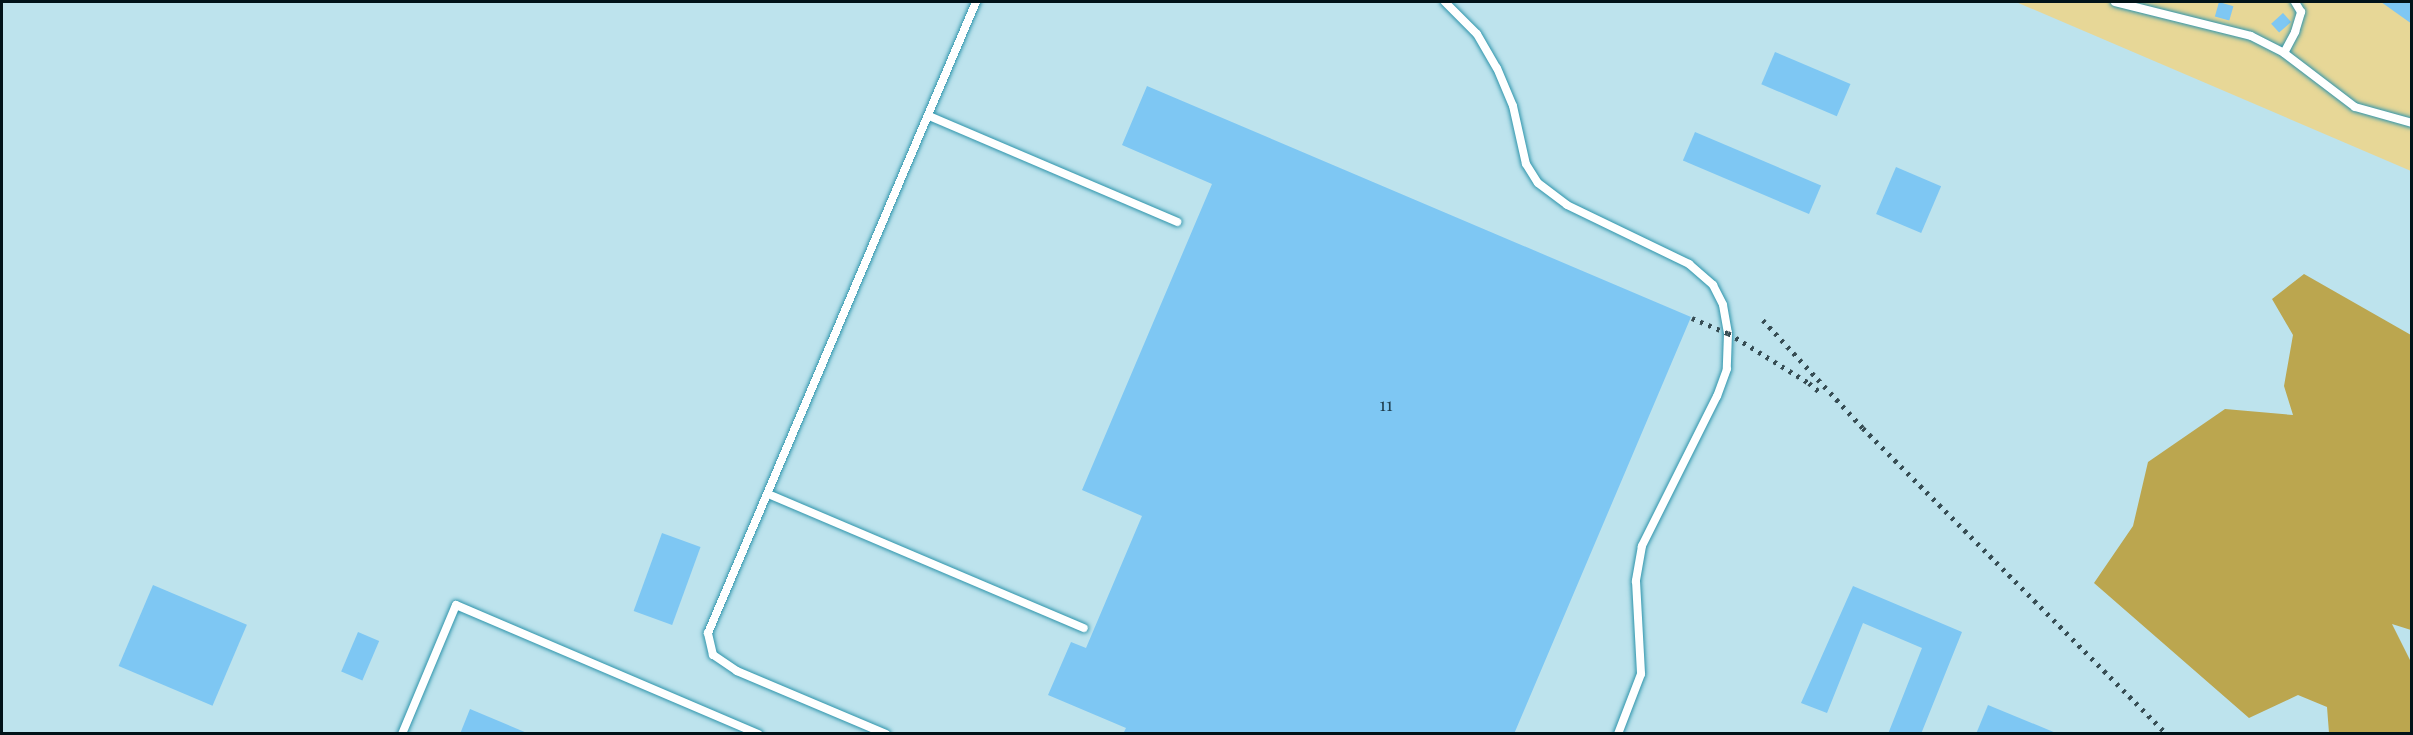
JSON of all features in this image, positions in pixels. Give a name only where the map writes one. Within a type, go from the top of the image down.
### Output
[{"type":"lane","points":[[886,734],[737,671],[713,655],[708,633],[976,2]]},
{"type":"lane","points":[[1445,2],[1477,34],[1497,68],[1513,106],[1526,164],[1538,183],[1567,205],[1689,264],[1713,285],[1724,305],[1728,333],[1727,369],[1717,396],[1642,546],[1636,581],[1641,674],[1618,734]]},
{"type":"lane","points":[[2115,2],[2251,36],[2284,53],[2355,107],[2412,123]]},
{"type":"lane","points":[[2284,53],[2295,32],[2301,12],[2295,2]]},
{"type":"lane","points":[[929,116],[1177,222]]},
{"type":"lane","points":[[768,494],[1084,628]]},
{"type":"lane","points":[[402,734],[456,605],[759,734]]},
{"type":"shaded area","points":[[2,2],[2023,2],[2411,170],[2411,733],[2,733]]},
{"type":"shaded area","points":[[2016,2],[2411,2],[2411,171]]},
{"type":"shaded area","points":[[2304,274],[2411,335],[2411,630],[2392,624],[2411,662],[2411,733],[2329,733],[2327,707],[2298,695],[2249,718],[2094,583],[2133,526],[2148,462],[2225,409],[2293,415],[2284,386],[2293,335],[2272,299]]},
{"type":"building","points":[[2219,2],[2233,6],[2229,21],[2215,16]]},
{"type":"building","points":[[2381,2],[2412,2],[2412,24]]},
{"type":"building","points":[[2283,13],[2291,22],[2279,33],[2271,24]]},
{"type":"building","points":[[1775,52],[1850,84],[1837,116],[1761,84]]},
{"type":"building","points":[[1147,86],[1691,317],[1514,734],[1123,734],[1126,728],[1048,695],[1071,642],[1086,648],[1142,516],[1082,490],[1212,184],[1122,145]]},
{"type":"building","points":[[1695,132],[1821,186],[1809,214],[1683,161]]},
{"type":"building","points":[[1896,167],[1941,186],[1921,233],[1876,214]]},
{"type":"building","points":[[662,533],[701,547],[672,625],[634,611]]},
{"type":"building","points":[[153,585],[247,625],[213,706],[119,666]]},
{"type":"building","points":[[1853,586],[1962,632],[1921,734],[1888,734],[1922,648],[1863,623],[1827,713],[1801,703]]},
{"type":"building","points":[[358,632],[379,641],[362,681],[341,672]]},
{"type":"building","points":[[1988,705],[2056,733],[2056,734],[1976,734]]},
{"type":"building","points":[[470,709],[527,733],[527,734],[460,734]]},
{"type":"railway","points":[[1692,318],[1728,333],[1809,383],[1821,393]]},
{"type":"railway","points":[[1763,320],[1863,428],[2167,734]]}]
